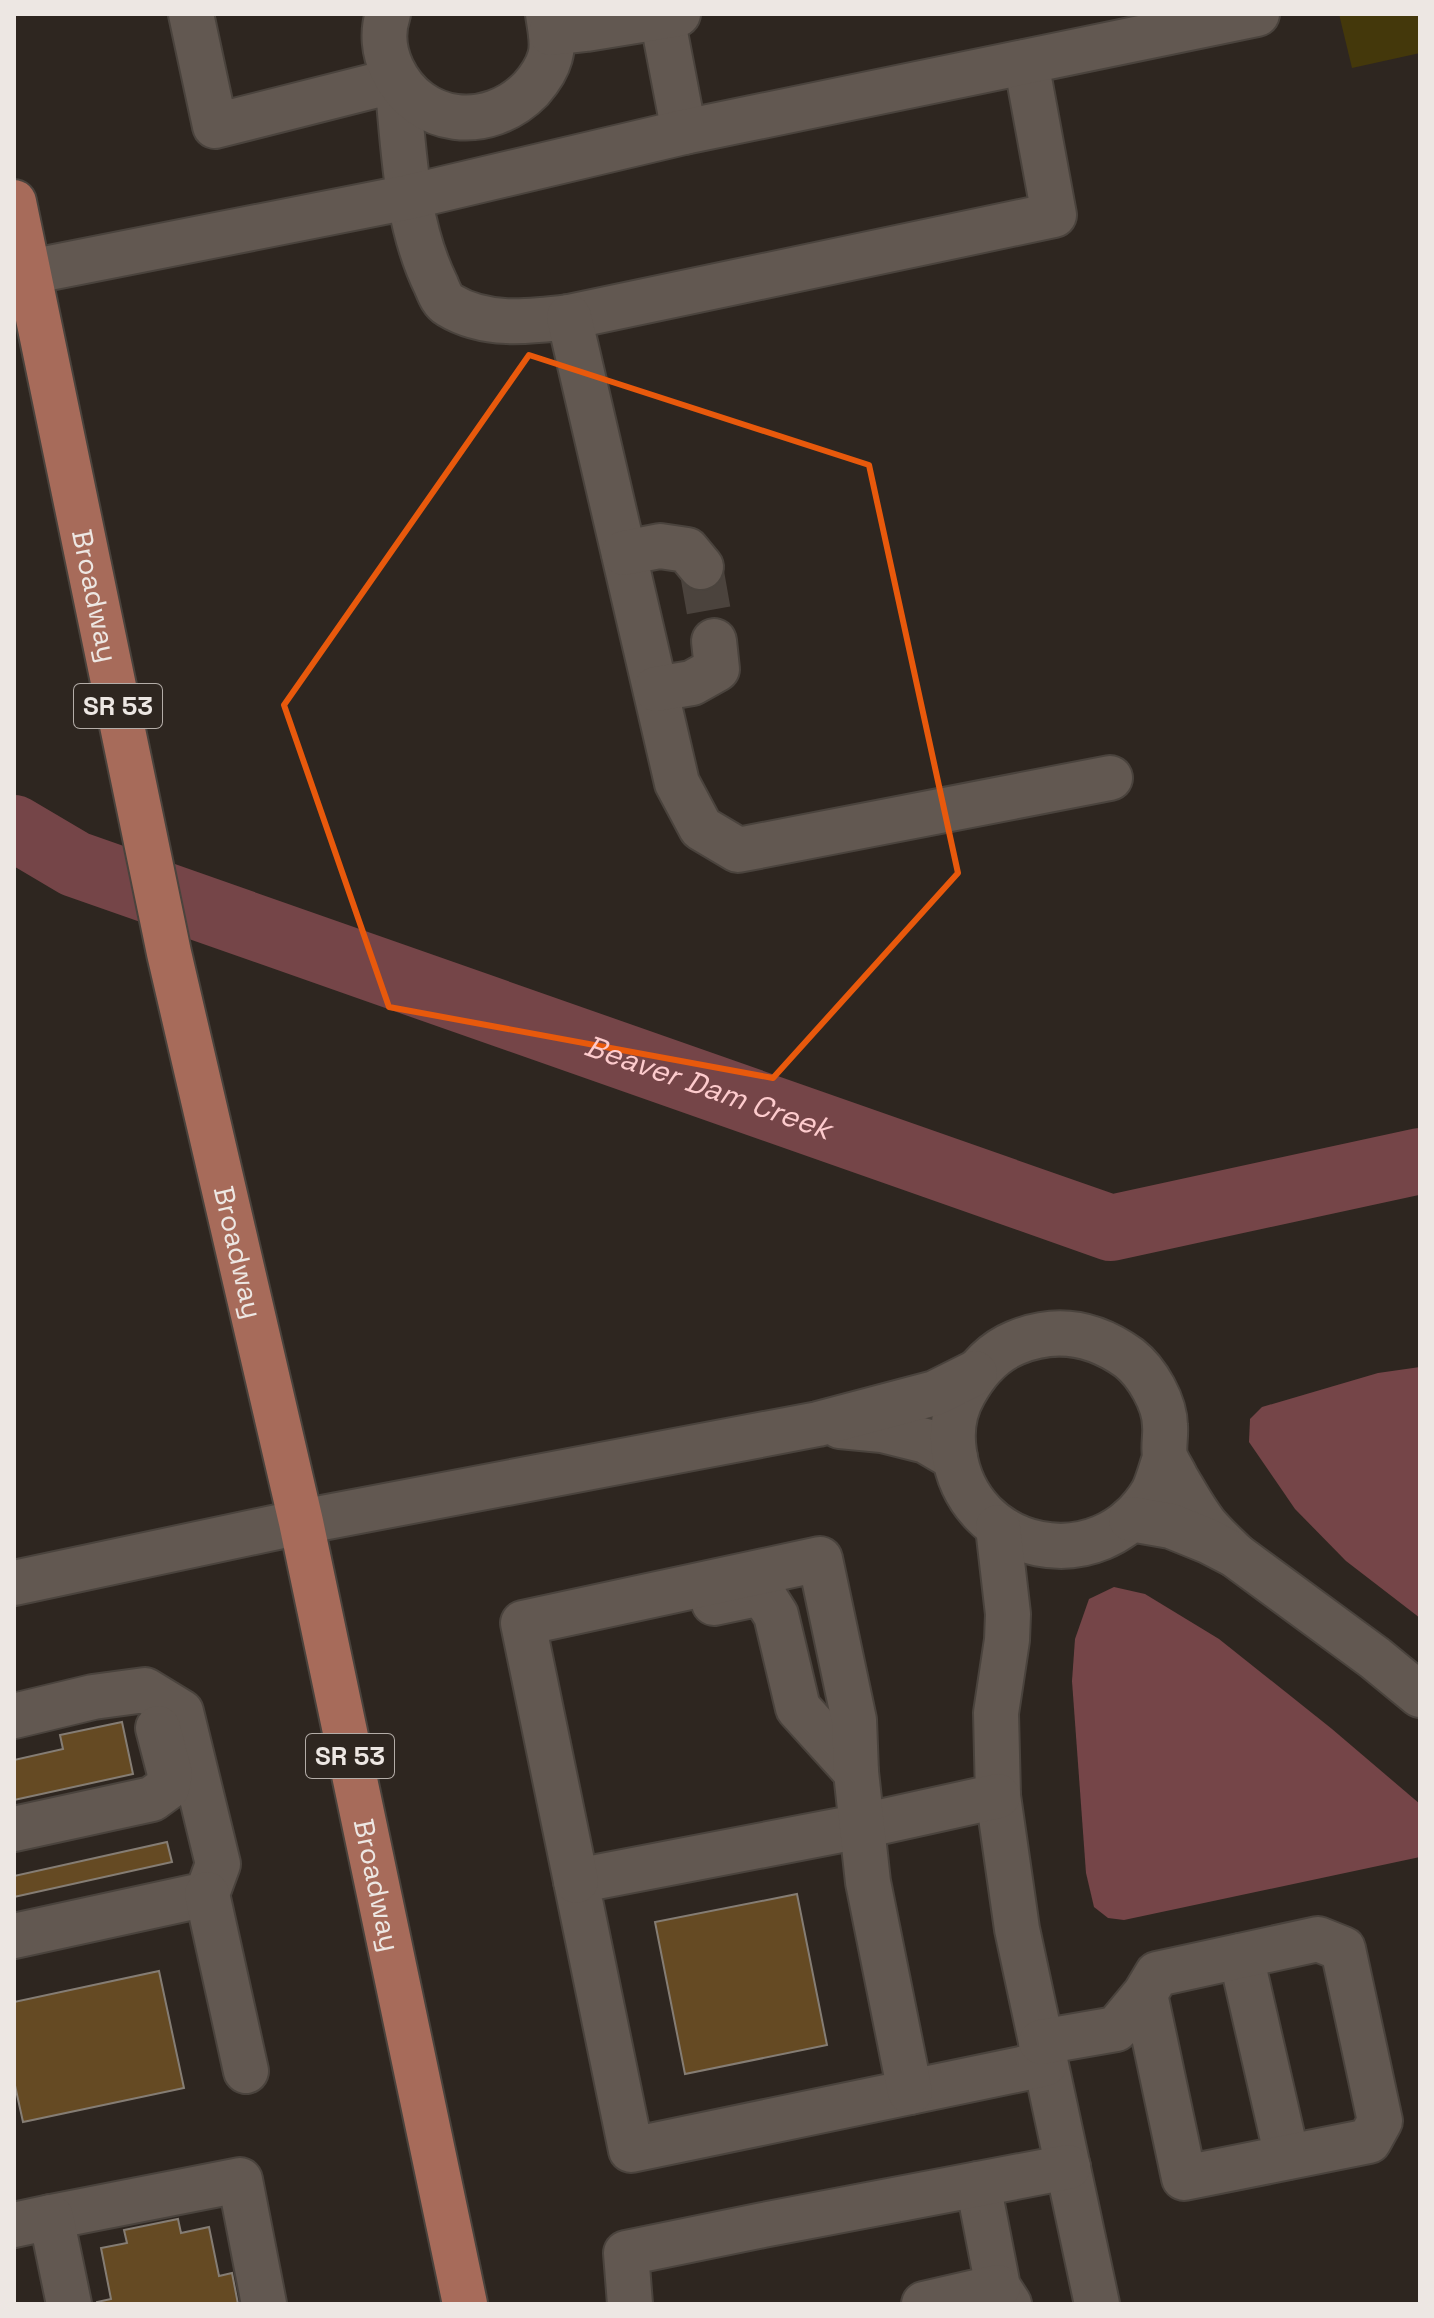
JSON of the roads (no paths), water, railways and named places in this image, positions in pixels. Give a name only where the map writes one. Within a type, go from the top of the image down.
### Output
[{"type":"main road","name":"Broadway","points":[[14,202],[169,953],[301,1522],[465,2304]]},
{"type":"street","points":[[191,14],[215,126],[397,80]]},
{"type":"street","points":[[29,272],[409,197],[684,132],[1257,14]]},
{"type":"street","points":[[386,17],[386,51],[397,80],[415,101],[439,114],[466,119],[494,115],[518,102],[537,82],[550,58],[550,24],[670,16],[684,132]]},
{"type":"street","points":[[397,80],[409,197],[427,267],[445,303],[481,320],[530,322],[569,317],[1054,215],[1026,62]]},
{"type":"street","points":[[569,317],[677,783],[701,828],[738,850],[1110,778]]},
{"type":"street","points":[[624,553],[660,546],[687,550],[701,567]]},
{"type":"street","points":[[656,689],[692,683],[717,669],[714,641]]},
{"type":"street","points":[[14,1583],[301,1522],[818,1424],[935,1393],[975,1373],[1001,1349],[1033,1335],[1068,1332],[1102,1341],[1131,1360],[1154,1388],[1165,1422],[1165,1458],[1153,1491],[1131,1519],[1100,1538],[1065,1546],[1029,1542],[998,1527],[973,1503],[957,1472],[952,1437],[958,1403],[975,1373]]},
{"type":"street","points":[[818,1424],[882,1430],[926,1441],[955,1458]]},
{"type":"street","points":[[1165,1458],[1205,1524],[1235,1555]]},
{"type":"street","points":[[1131,1519],[1171,1526],[1235,1555],[1420,1695]]},
{"type":"street","points":[[998,1527],[1008,1614],[996,1713],[998,1796],[1017,1929],[1097,2304]]},
{"type":"street","points":[[1007,1640],[1041,1572],[1065,1546]]},
{"type":"street","points":[[525,1632],[820,1559],[854,1720],[856,1772],[868,1882],[910,2092]]},
{"type":"street","points":[[525,1632],[762,1593],[776,1615],[798,1708],[856,1772]]},
{"type":"street","points":[[525,1632],[631,2150],[910,2092],[1043,2053],[1116,2029],[1157,1974],[1318,1939],[1343,1949],[1380,2121],[1369,2141],[1184,2178],[1145,1994]]},
{"type":"street","points":[[14,1716],[93,1697],[145,1690],[181,1712],[218,1864],[207,1894],[246,2071]]},
{"type":"street","points":[[14,1724],[31,1734],[131,1712],[150,1719],[160,1730],[170,1774],[167,1788],[152,1799],[14,1829]]},
{"type":"street","points":[[576,1881],[862,1826],[998,1796]]},
{"type":"street","points":[[14,1858],[206,1816]]},
{"type":"street","points":[[14,1936],[207,1894]]},
{"type":"street","points":[[1241,1956],[1287,2157]]},
{"type":"street","points":[[630,2304],[626,2253],[1068,2167]]},
{"type":"street","points":[[69,2304],[33,2221],[240,2180],[264,2304]]},
{"type":"street","points":[[924,2304],[1003,2295],[978,2184]]},
{"type":"waterway","name":"Beaver Dam Creek","points":[[14,828],[75,864],[1111,1228],[1420,1161]]},
{"type":"tunnel","points":[[701,567],[714,641]]}]
